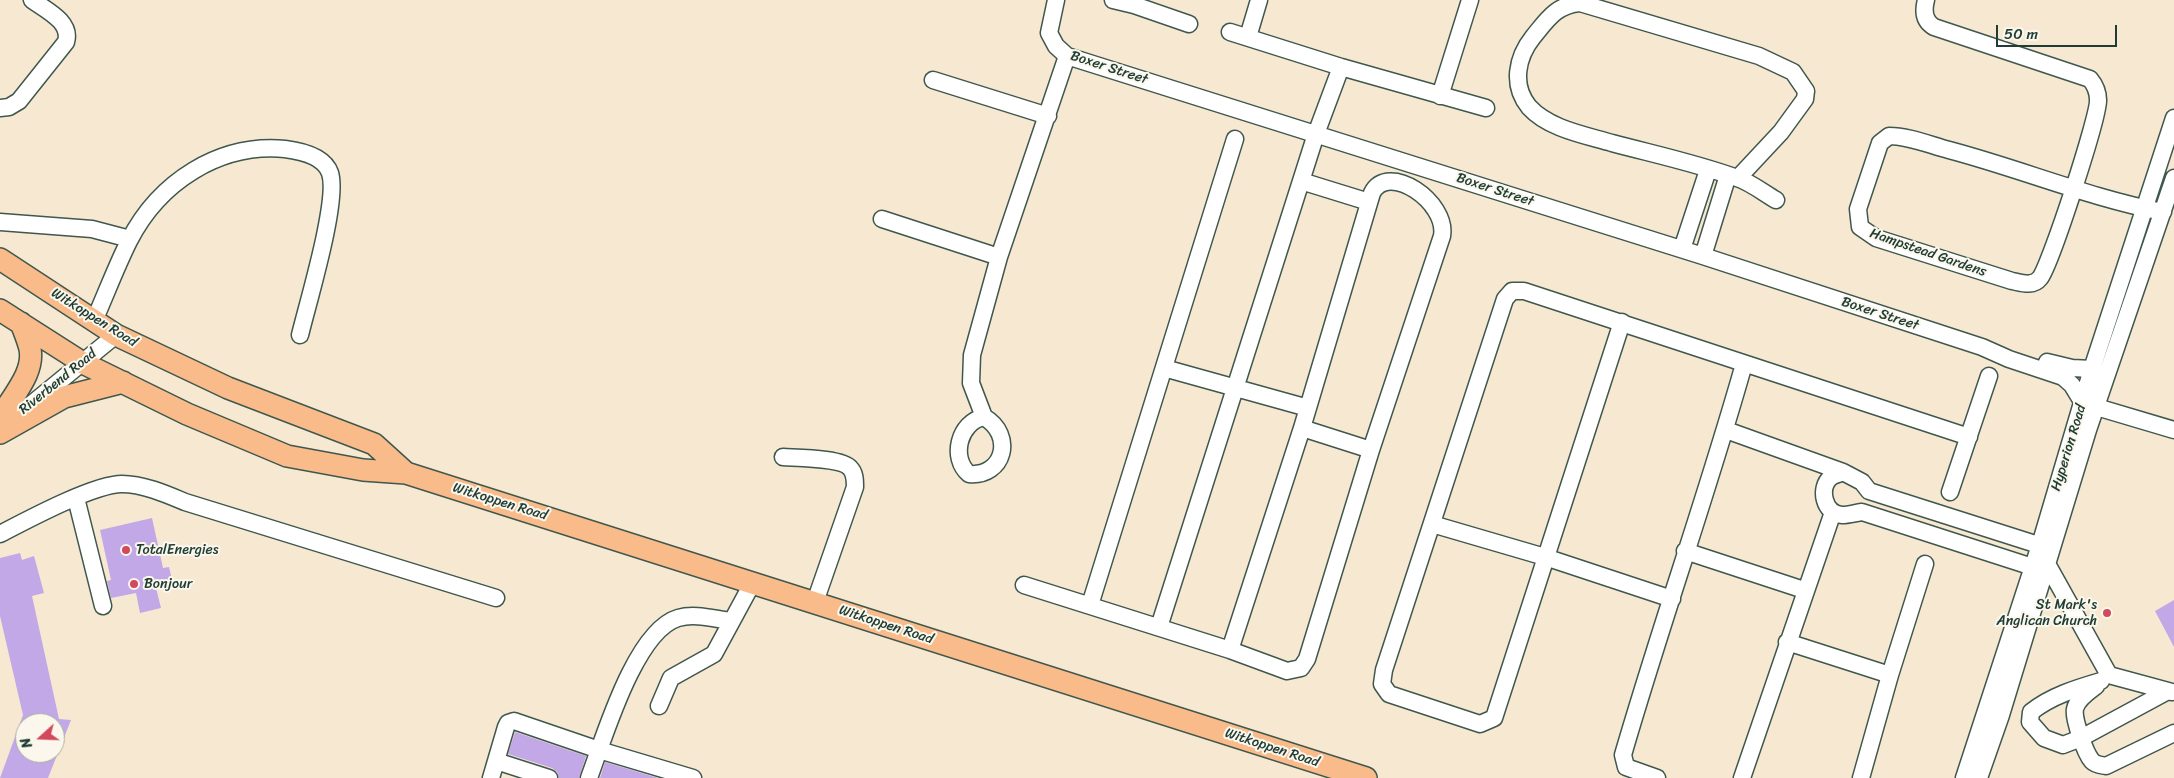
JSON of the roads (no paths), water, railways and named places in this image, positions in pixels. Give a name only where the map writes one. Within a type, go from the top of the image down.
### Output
[{"type":"main road","name":"Witkoppen Road","points":[[0,259],[116,336],[228,388],[374,444],[406,472]]},
{"type":"main road","name":"Witkoppen Road","points":[[0,310],[82,363],[236,436],[287,456],[363,470],[406,472],[1366,778]]},
{"type":"main road","points":[[0,419],[19,389],[30,361],[30,349],[20,323]]},
{"type":"main road","points":[[0,431],[64,397],[123,382]]},
{"type":"street","points":[[0,108],[9,107],[19,101],[66,42],[67,32],[61,21],[32,0]]},
{"type":"street","name":"Boxer Street","points":[[1056,0],[1049,34],[1056,46],[1067,56],[1682,249],[1982,347],[2009,359],[2063,377],[2090,405]]},
{"type":"street","points":[[1113,0],[1135,3],[1189,24]]},
{"type":"street","points":[[1248,37],[1259,0]]},
{"type":"street","points":[[1440,96],[1470,0]]},
{"type":"street","name":"Hampstead Gardens","points":[[1926,0],[1925,17],[1927,22],[1934,27],[2077,74],[2094,83],[2098,94],[2097,109],[2073,188],[2045,270],[2041,277],[2030,284],[2012,282],[1876,238],[1862,230],[1858,223],[1858,209],[1877,150],[1880,143],[1889,136],[1984,159],[2073,188],[2099,196],[2144,209],[2163,212]]},
{"type":"street","points":[[1703,256],[1733,177],[1791,120],[1805,99],[1806,91],[1793,72],[1759,56],[1580,3],[1566,6],[1552,14],[1526,46],[1519,64],[1518,85],[1529,107],[1565,129],[1733,177],[1776,200]]},
{"type":"street","points":[[1230,32],[1342,67],[1486,108]]},
{"type":"street","points":[[984,417],[970,383],[970,369],[999,257],[1067,56]]},
{"type":"street","points":[[1159,627],[1316,134],[1342,67]]},
{"type":"street","points":[[934,80],[1048,116]]},
{"type":"street","name":"Hyperion Road","points":[[2090,405],[2092,369],[2174,118]]},
{"type":"street","points":[[1090,605],[1235,139]]},
{"type":"street","points":[[94,321],[130,239],[172,184],[206,162],[255,148],[286,149],[307,153],[320,160],[330,171],[332,188],[328,215],[300,335]]},
{"type":"street","points":[[1682,249],[1708,170]]},
{"type":"street","name":"Hyperion Road","points":[[1980,778],[2001,716],[2043,559],[2090,405],[2174,178]]},
{"type":"street","points":[[1024,585],[1230,650],[1287,671],[1301,668],[1307,660],[1371,450],[1444,228],[1436,207],[1425,196],[1404,186],[1385,180],[1380,182],[1375,187],[1369,202],[1302,428],[1230,650]]},
{"type":"street","points":[[1301,181],[1369,202]]},
{"type":"street","points":[[882,220],[999,257]]},
{"type":"street","points":[[0,222],[92,230],[130,239]]},
{"type":"street","points":[[1622,322],[1496,714],[1488,722],[1476,723],[1391,695],[1383,688],[1384,670],[1502,309],[1509,293],[1524,291],[1622,322],[1969,437]]},
{"type":"street","name":"Riverbend Road","points":[[0,431],[116,336]]},
{"type":"street","name":"Boxer Street","points":[[1982,347],[2013,352],[2072,368],[2092,369]]},
{"type":"street","points":[[1657,778],[1626,767],[1623,755],[1672,599],[1685,551],[1726,430],[1744,364]]},
{"type":"street","points":[[1164,368],[1308,408]]},
{"type":"street","points":[[1950,492],[1989,376]]},
{"type":"street","points":[[2090,405],[2174,430]]},
{"type":"street","points":[[1302,428],[1371,450]]},
{"type":"street","points":[[1726,430],[1843,472],[1862,482],[1868,491],[1935,512],[2043,559],[2105,678]]},
{"type":"street","points":[[783,457],[839,462],[849,467],[855,477],[855,487],[815,602]]},
{"type":"street","points":[[1843,472],[1831,478],[1826,485],[1825,502],[1833,512],[1840,515],[1862,512],[1929,533],[2043,559]]},
{"type":"street","points":[[0,534],[76,498],[108,486],[122,484],[142,488],[496,598]]},
{"type":"street","points":[[76,498],[103,606]]},
{"type":"street","points":[[1742,778],[1804,590],[1833,512]]},
{"type":"street","points":[[1929,533],[1935,512]]},
{"type":"street","points":[[1432,524],[1545,557],[1672,599]]},
{"type":"street","points":[[1685,551],[1804,590]]},
{"type":"street","name":"Hyperion Road","points":[[1964,778],[2043,559]]},
{"type":"street","points":[[1861,778],[1890,675],[1925,564]]},
{"type":"street","points":[[659,706],[671,678],[714,654],[753,582]]},
{"type":"street","points":[[589,778],[615,705],[626,681],[638,659],[660,628],[677,618],[688,616],[731,621]]},
{"type":"street","points":[[1787,642],[1890,675]]},
{"type":"street","points":[[2105,678],[2084,695],[2075,709],[2081,738],[2091,760],[2098,765],[2106,766],[2174,733]]},
{"type":"street","points":[[2105,678],[2171,692],[2081,738],[2063,745],[2044,738],[2030,722],[2031,712],[2039,706],[2079,687],[2105,678]]},
{"type":"street","points":[[491,778],[506,727],[508,723],[514,721],[683,777]]},
{"type":"street","points":[[496,761],[549,778]]},
{"type":"place","name":"TotalEnergies","points":[[126,550]]},
{"type":"place","name":"Bonjour","points":[[134,584]]},
{"type":"place","name":"St Mark's Anglican Church","points":[[2107,613]]}]
